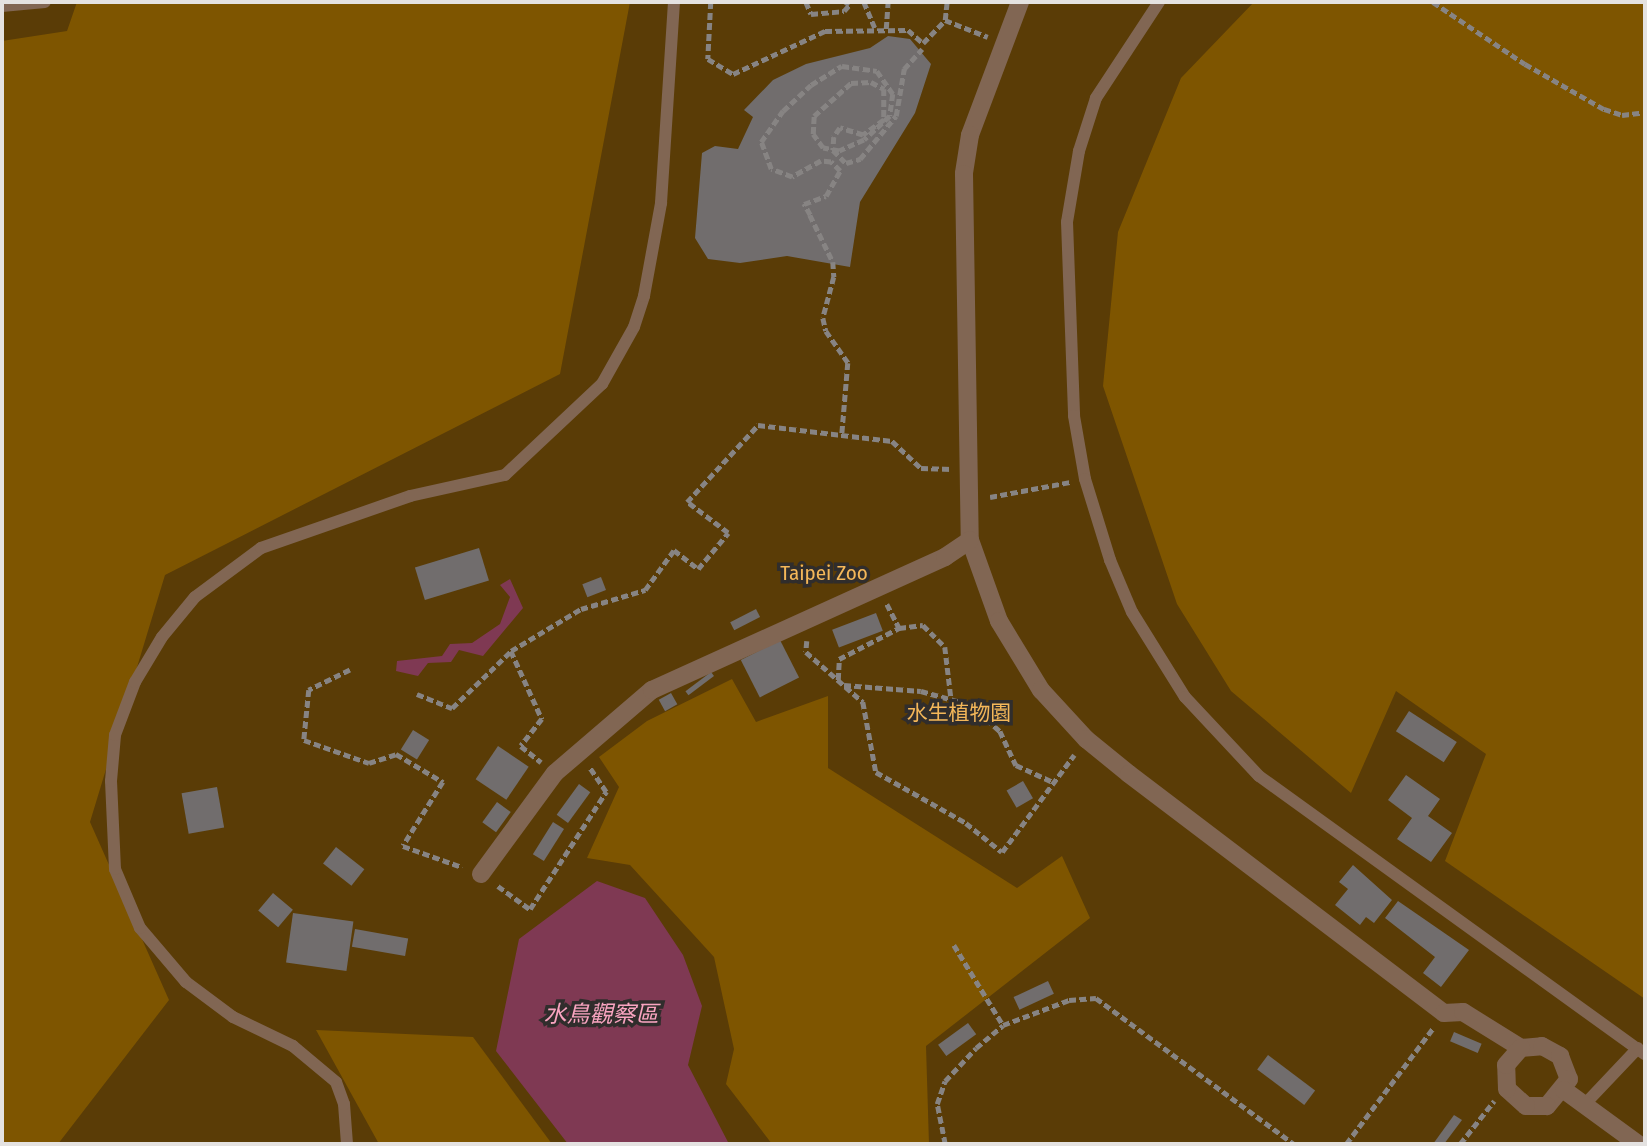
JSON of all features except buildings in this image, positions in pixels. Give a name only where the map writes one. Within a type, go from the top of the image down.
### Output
[{"type":"street","points":[[1020,2],[970,135],[964,174],[970,540],[999,621],[1041,690],[1086,739],[1444,1013],[1463,1012],[1521,1048],[1542,1046],[1560,1056],[1569,1079],[1564,1090],[1547,1106],[1526,1106],[1507,1090],[1506,1065],[1521,1048]]},
{"type":"street","points":[[481,874],[578,750],[652,690],[945,557],[970,540]]},
{"type":"street","points":[[1564,1090],[1638,1144]]},
{"type":"lane","points":[[2,6],[45,2]]},
{"type":"lane","points":[[347,1144],[344,1104],[335,1082],[293,1046],[233,1017],[186,982],[140,928],[115,869],[111,781],[116,735],[135,682],[162,637],[195,597],[261,548],[410,496],[505,475],[602,384],[634,327],[644,296],[661,203],[674,2]]},
{"type":"lane","points":[[1159,2],[1096,98],[1069,198],[1070,363],[1085,479],[1110,560],[1132,612],[1160,661],[1218,737],[1288,800],[1641,1051],[1585,1104]]},
{"type":"path","points":[[711,2],[706,47],[708,59],[724,72],[733,74],[825,31],[875,28],[908,30],[923,43],[945,20],[947,2]]},
{"type":"path","points":[[806,2],[811,15],[844,11],[849,5],[845,2]]},
{"type":"path","points":[[864,2],[875,28]]},
{"type":"path","points":[[886,29],[888,2]]},
{"type":"path","points":[[1433,2],[1525,64],[1604,109],[1622,115],[1645,112]]},
{"type":"path","points":[[945,20],[1005,44]]},
{"type":"path","points":[[842,435],[848,363],[826,331],[824,317],[834,277],[833,262],[804,204],[826,196],[840,171],[831,162],[821,161],[792,177],[771,169],[761,142],[783,111],[842,66],[877,71],[893,94],[891,116],[864,140],[839,151],[823,148],[813,134],[814,116],[851,83],[872,82],[884,89],[884,120],[863,135],[840,128],[834,137],[833,150],[846,163],[860,159],[896,116],[904,69],[922,49]]},
{"type":"path","points":[[417,694],[452,708],[511,651],[581,609],[645,590],[674,550],[698,569],[728,533],[687,502],[758,425],[892,441],[921,468],[968,470]]},
{"type":"path","points":[[997,496],[1085,479]]},
{"type":"path","points":[[809,619],[806,652],[863,702],[876,772],[966,823],[1002,852],[1086,739]]},
{"type":"path","points":[[838,681],[839,659],[899,628],[923,625],[944,648],[951,697]]},
{"type":"path","points":[[511,651],[542,719],[521,746]]},
{"type":"path","points":[[350,670],[309,690],[304,740],[369,763],[396,754],[443,782],[403,846],[481,874],[530,909],[606,792],[578,750]]},
{"type":"path","points":[[844,685],[951,697],[971,705],[1000,731],[1016,765],[1053,782]]},
{"type":"path","points":[[954,945],[1003,1025]]},
{"type":"path","points":[[945,1144],[937,1104],[945,1082],[1003,1025],[1069,1000],[1096,998],[1294,1144]]},
{"type":"path","points":[[1346,1144],[1444,1013]]},
{"type":"path","points":[[1460,1144],[1507,1090]]},
{"type":"green space","name":"Taipei Zoo","points":[[2,2],[1645,2],[1645,1144],[2,1144]]},
{"type":"shaded area","points":[[77,2],[630,2],[560,374],[165,575],[90,822],[169,1000],[58,1144],[2,1144],[2,41],[67,31]]},
{"type":"shaded area","points":[[1254,2],[1645,2],[1645,999],[1445,861],[1486,754],[1396,691],[1351,793],[1231,691],[1177,604],[1103,386],[1118,232],[1181,78]]},
{"type":"shaded area","points":[[732,679],[756,722],[828,696],[828,768],[1017,888],[1062,856],[1090,918],[926,1046],[929,1144],[772,1144],[726,1084],[734,1049],[714,957],[630,865],[587,858],[619,787],[599,757],[647,721]]},
{"type":"shaded area","points":[[316,1030],[473,1037],[552,1144],[379,1144]]},
{"type":"water","points":[[510,579],[523,608],[483,656],[459,650],[451,662],[428,663],[418,676],[396,671],[397,661],[442,656],[450,644],[472,643],[500,624],[510,597],[500,585]]},
{"type":"water","name":"水鳥觀察區","points":[[597,881],[645,898],[683,955],[702,1006],[688,1065],[729,1144],[568,1144],[496,1051],[519,939]]},
{"type":"park label","name":"水生植物園","points":[[959,713]]}]
